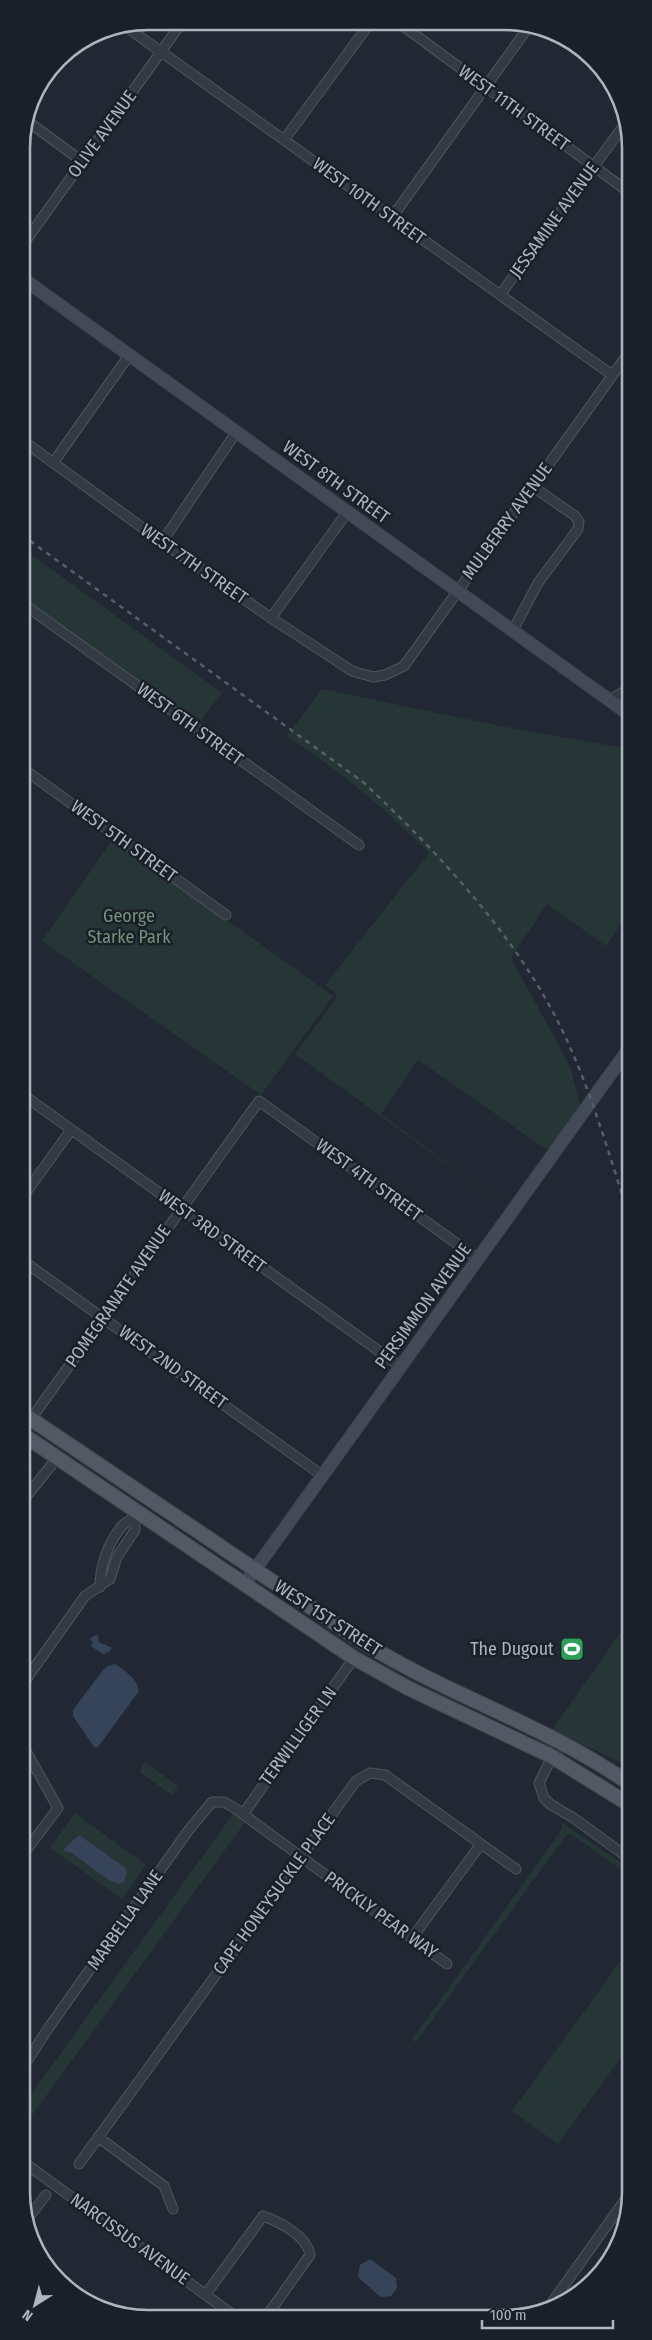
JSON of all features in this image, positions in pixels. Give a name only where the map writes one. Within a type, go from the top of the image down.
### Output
[{"type":"main road","name":"WEST 1ST STREET","points":[[30,1421],[335,1625],[386,1656],[560,1740],[622,1779]]},
{"type":"main road","name":"WEST 1ST STREET","points":[[30,1439],[137,1516],[354,1658],[408,1688],[551,1756],[622,1800]]},
{"type":"street","name":"OLIVE AVENUE","points":[[30,235],[177,30]]},
{"type":"street","points":[[284,140],[365,30]]},
{"type":"street","name":"WEST 11TH STREET","points":[[408,30],[622,187]]},
{"type":"street","name":"WEST 10TH STREET","points":[[132,31],[612,375]]},
{"type":"street","points":[[390,215],[398,209],[525,32]]},
{"type":"street","points":[[33,125],[83,162]]},
{"type":"street","name":"JESSAMINE AVENUE","points":[[500,295],[620,129]]},
{"type":"street","name":"WEST 8TH STREET","points":[[30,284],[622,709]]},
{"type":"street","points":[[52,463],[130,354]]},
{"type":"street","name":"MULBERRY AVENUE","points":[[373,677],[385,675],[404,666],[622,362]]},
{"type":"street","points":[[162,542],[237,432]]},
{"type":"street","name":"WEST 7TH STREET","points":[[30,446],[271,618],[352,671],[373,677]]},
{"type":"street","points":[[513,630],[538,582],[578,529],[579,522],[574,516],[532,486]]},
{"type":"street","points":[[271,618],[348,511]]},
{"type":"street","name":"WEST 6TH STREET","points":[[30,609],[358,845]]},
{"type":"street","points":[[610,699],[622,692]]},
{"type":"street","name":"WEST 5TH STREET","points":[[30,774],[226,915]]},
{"type":"street","name":"PERSIMMON AVENUE","points":[[244,1585],[622,1059]]},
{"type":"street","name":"WEST 3RD STREET","points":[[30,1100],[401,1366]]},
{"type":"street","name":"WEST 4TH STREET","points":[[259,1101],[478,1259]]},
{"type":"street","name":"POMEGRANATE AVENUE","points":[[30,1412],[103,1317],[259,1101]]},
{"type":"street","points":[[30,1187],[71,1130]]},
{"type":"street","name":"WEST 2ND STREET","points":[[30,1266],[323,1476]]},
{"type":"street","points":[[30,1492],[57,1458]]},
{"type":"street","points":[[30,1674],[85,1596],[100,1587],[100,1569],[110,1546],[123,1524],[137,1516]]},
{"type":"street","name":"TERWILLIGER LN","points":[[243,1814],[354,1658]]},
{"type":"street","points":[[560,1740],[539,1783],[544,1798],[622,1853]]},
{"type":"street","points":[[30,1758],[58,1808],[30,1845]]},
{"type":"street","name":"CAPE HONEYSUCKLE PLACE","points":[[79,2164],[356,1781],[370,1773],[385,1775],[516,1869]]},
{"type":"street","name":"MARBELLA LANE","points":[[30,2057],[47,2030],[206,1807],[212,1802],[220,1801],[243,1814]]},
{"type":"street","name":"PRICKLY PEAR WAY","points":[[243,1814],[447,1964]]},
{"type":"street","points":[[412,1938],[481,1844]]},
{"type":"street","points":[[98,2137],[164,2186],[173,2209]]},
{"type":"street","name":"NARCISSUS AVENUE","points":[[30,2167],[227,2310]]},
{"type":"street","points":[[32,2213],[46,2194]]},
{"type":"street","points":[[555,2299],[621,2205]]},
{"type":"street","points":[[206,2294],[263,2216],[274,2220],[296,2234],[308,2246],[310,2255],[271,2310]]},
{"type":"green space","points":[[30,554],[222,693],[198,724],[30,603]]},
{"type":"green space","points":[[322,689],[500,726],[622,748],[622,923],[606,946],[547,904],[511,958],[570,1066],[581,1109],[550,1152],[418,1060],[381,1114],[509,1209],[295,1054],[337,997],[336,993],[325,985],[429,853],[361,791],[325,762],[287,736]]},
{"type":"green space","name":"George Starke Park","points":[[113,839],[333,996],[261,1095],[42,941]]},
{"type":"green space","points":[[622,1630],[622,1764],[552,1730]]},
{"type":"green space","points":[[145,1762],[178,1786],[172,1795],[139,1772]]},
{"type":"green space","points":[[278,1777],[30,2118],[30,2096],[233,1814],[243,1821]]},
{"type":"green space","points":[[75,1813],[146,1865],[122,1899],[50,1848]]},
{"type":"green space","points":[[562,1823],[622,1863],[622,1870],[571,1834],[567,1834],[416,2042],[411,2039],[414,2037],[562,1829]]},
{"type":"green space","points":[[622,1959],[622,2056],[558,2144],[512,2111]]},
{"type":"water","points":[[98,1635],[99,1642],[112,1648],[104,1655],[91,1646],[93,1642],[90,1640],[93,1636]]},
{"type":"water","points":[[115,1664],[133,1679],[139,1691],[98,1747],[94,1747],[73,1716],[73,1710],[103,1670]]},
{"type":"water","points":[[79,1835],[124,1867],[127,1871],[124,1882],[120,1884],[110,1881],[72,1853],[65,1851],[64,1849]]},
{"type":"water","points":[[370,2259],[396,2278],[397,2288],[391,2296],[382,2297],[378,2295],[358,2277],[360,2265]]},
{"type":"railway","points":[[30,541],[363,782],[394,811],[454,874],[509,942],[555,1015],[589,1094],[622,1194]]},
{"type":"place","name":"The Dugout","points":[[572,1649]]}]
